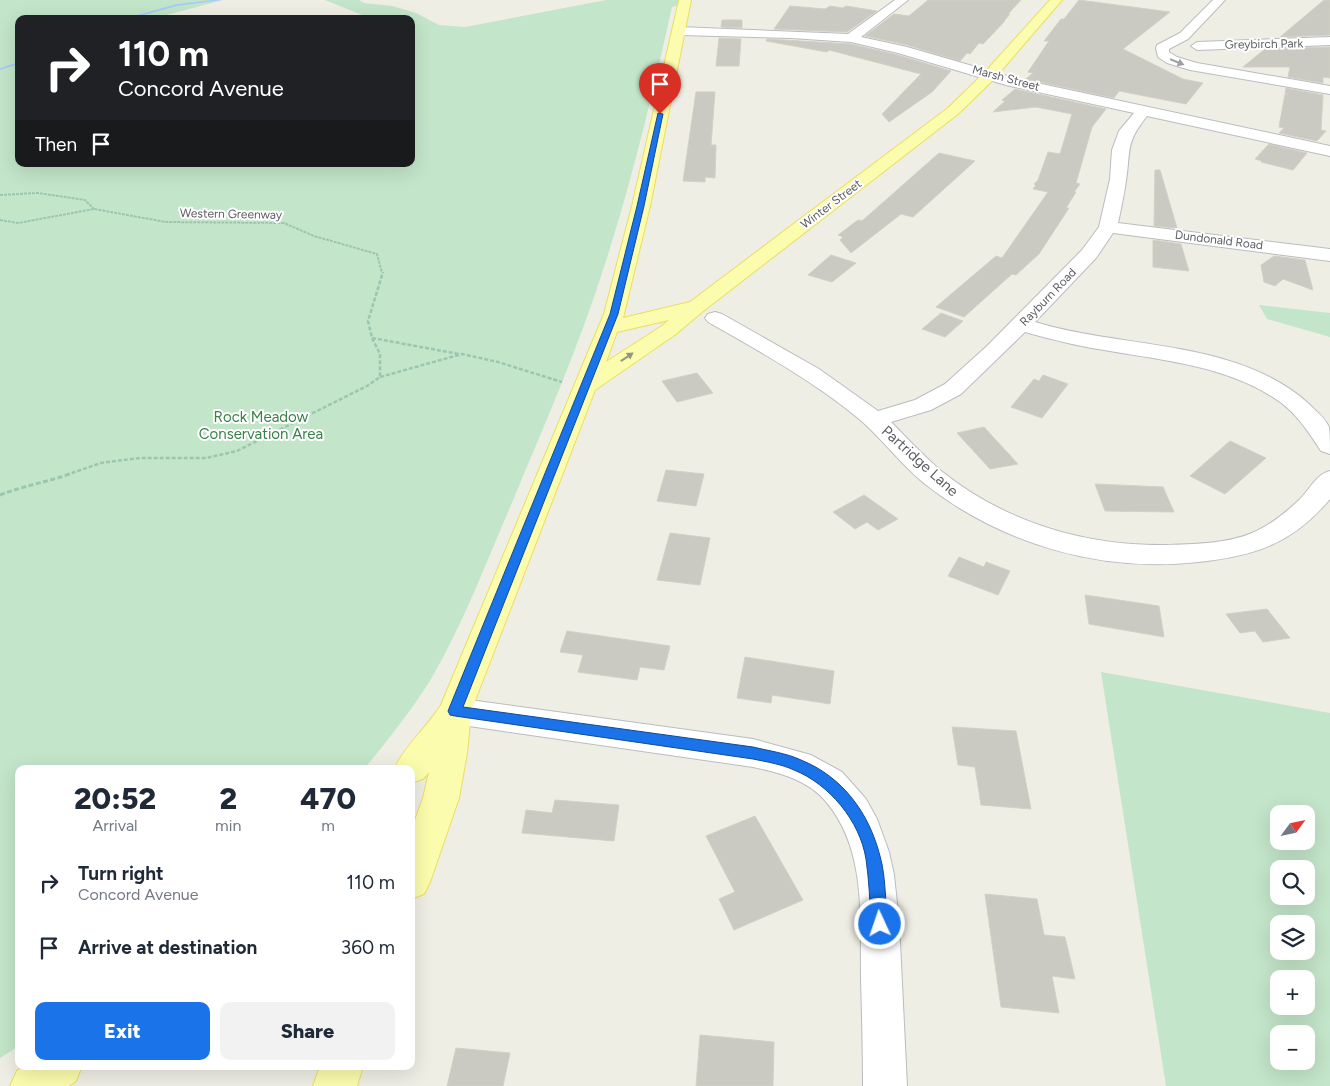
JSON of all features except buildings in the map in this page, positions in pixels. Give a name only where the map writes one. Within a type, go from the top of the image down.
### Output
[{"type":"main road","points":[[414,765],[440,734],[455,711],[587,385],[606,333],[620,293],[685,0]]},
{"type":"main road","name":"Winter Street","points":[[587,385],[689,317],[953,111],[990,75],[1056,0]]},
{"type":"main road","points":[[620,293],[647,308],[689,317]]},
{"type":"main road","points":[[606,333],[642,337],[689,317]]},
{"type":"main road","points":[[415,870],[442,790],[450,753],[455,711]]},
{"type":"main road","points":[[32,1086],[55,1070]]},
{"type":"main road","points":[[335,1086],[341,1070]]},
{"type":"street","points":[[851,38],[902,0]]},
{"type":"street","points":[[1219,0],[1184,36],[1165,45],[1162,48],[1163,54],[1187,66],[1232,72],[1330,90]]},
{"type":"street","name":"Marsh Street","points":[[679,31],[800,34],[851,38],[902,50],[990,75],[1330,151]]},
{"type":"street","points":[[1184,36],[1197,46],[1195,56],[1211,66],[1232,72]]},
{"type":"street","name":"Greybirch Park","points":[[1197,46],[1298,44],[1330,41]]},
{"type":"street","name":"Rayburn Road","points":[[874,420],[923,405],[953,389],[1022,324],[1089,254],[1108,227],[1118,179],[1120,150],[1127,131],[1144,110]]},
{"type":"street","name":"Dundonald Road","points":[[1108,227],[1330,255]]},
{"type":"street","name":"Partridge Lane","points":[[689,317],[808,374],[850,401],[874,420],[933,477],[970,504],[1021,529],[1053,540],[1100,551],[1146,556],[1190,555],[1256,542],[1278,533],[1319,496],[1330,479]]},
{"type":"street","points":[[1022,324],[1055,335],[1205,362],[1244,373],[1275,388],[1301,407],[1321,429],[1330,446]]},
{"type":"street","points":[[455,711],[753,753],[795,763],[824,779],[838,790],[858,817],[873,857],[879,906],[885,1086]]},
{"type":"path","points":[[0,195],[38,193],[85,200],[94,209]]},
{"type":"path","name":"Western Greenway","points":[[0,220],[24,222],[94,209],[166,222],[284,223],[314,236],[377,254],[383,271],[368,322],[372,338],[380,354],[380,377]]},
{"type":"path","points":[[372,338],[498,362],[565,383]]},
{"type":"path","points":[[0,495],[101,463],[140,458],[206,458],[237,450],[348,396],[380,377],[462,354]]},
{"type":"green space","name":"Rock Meadow Conservation Area","points":[[0,0],[223,0],[167,15],[15,15],[15,167],[415,167],[415,15],[362,15],[325,0],[359,0],[364,3],[392,6],[416,13],[439,25],[465,27],[606,0],[689,0],[688,3],[672,7],[650,104],[624,200],[595,295],[573,355],[474,593],[431,679],[399,725],[367,765],[15,765],[15,1049],[0,1058]]},
{"type":"green space","points":[[1259,305],[1330,313],[1330,337],[1267,319]]},
{"type":"green space","points":[[1101,672],[1330,713],[1330,1086],[1166,1086]]},
{"type":"waterway","points":[[139,15],[177,5],[220,0]]},
{"type":"waterway","points":[[0,69],[15,64]]},
{"type":"route","points":[[660,114],[641,206],[614,314],[580,403],[455,711],[753,753],[795,763],[810,770],[838,790],[858,817],[866,834],[873,857],[880,924]]}]
